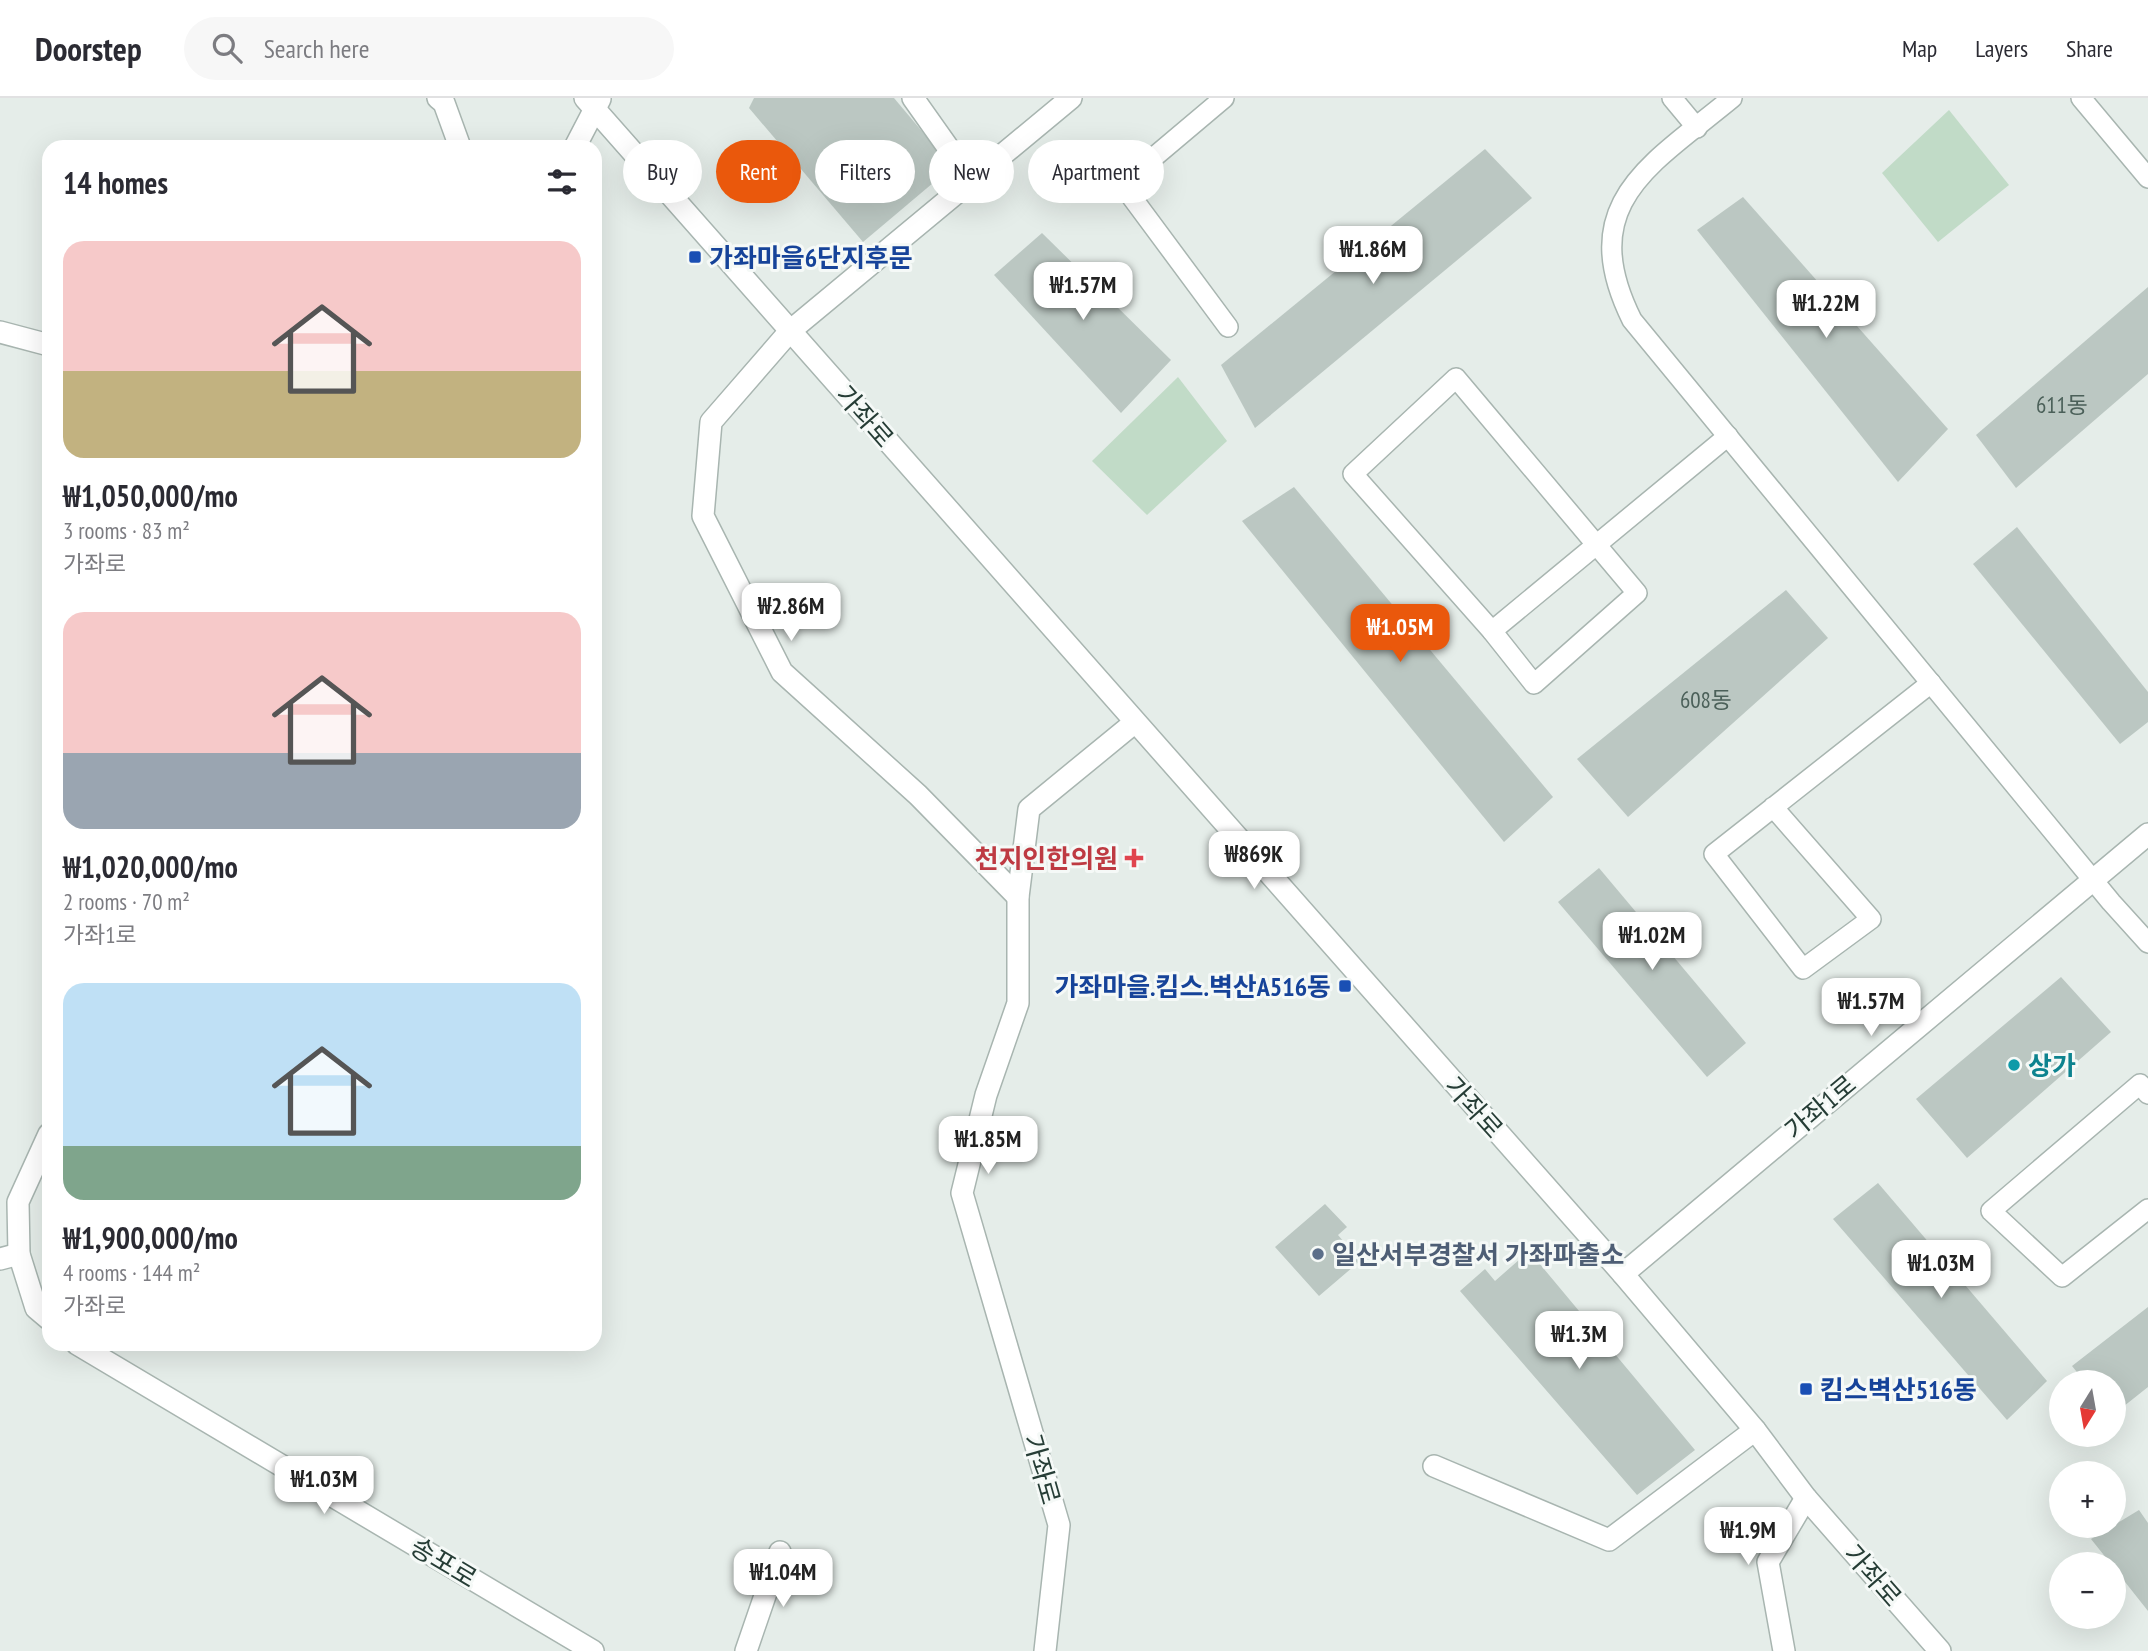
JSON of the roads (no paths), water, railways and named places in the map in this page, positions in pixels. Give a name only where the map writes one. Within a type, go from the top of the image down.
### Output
[{"type":"street","points":[[439,98],[457,140]]},
{"type":"street","points":[[913,98],[943,140]]},
{"type":"street","points":[[1014,145],[1071,98]]},
{"type":"street","points":[[578,140],[593,102]]},
{"type":"street","name":"가좌로","points":[[593,102],[1134,723],[1623,1275],[1755,1430],[1806,1498],[1940,1651]]},
{"type":"street","points":[[943,203],[790,331],[711,422],[703,516],[782,672],[918,795],[1018,897]]},
{"type":"street","points":[[0,332],[42,343]]},
{"type":"street","name":"가좌로","points":[[1045,1651],[1059,1525],[962,1193],[986,1095],[1018,1003],[1018,897],[1029,809],[1134,723]]},
{"type":"street","name":"가좌1로","points":[[1623,1275],[2148,834]]},
{"type":"street","points":[[42,1149],[18,1202],[9,1256],[36,1308],[42,1313]]},
{"type":"street","name":"송포로","points":[[89,1351],[593,1651]]},
{"type":"street","points":[[1434,1466],[1609,1540],[1755,1430]]},
{"type":"street","points":[[1784,1651],[1768,1562],[1806,1498]]},
{"type":"street","points":[[746,1651],[780,1552]]},
{"type":"lane","points":[[1224,98],[1122,184],[1228,327]]},
{"type":"lane","points":[[1672,98],[1696,128]]},
{"type":"lane","points":[[1732,98],[1643,173],[1625,195],[1614,224],[1611,258],[1617,290],[1632,320],[2148,943]]},
{"type":"lane","points":[[2081,98],[2148,178]]},
{"type":"lane","points":[[1456,378],[1637,593],[1534,684],[1492,631],[1353,474],[1456,378]]},
{"type":"lane","points":[[1492,631],[1728,436]]},
{"type":"lane","points":[[1773,807],[1871,919],[1803,969],[1714,854],[1773,807],[1931,683]]},
{"type":"lane","points":[[2148,1094],[2140,1084],[1991,1211],[2063,1277],[2148,1209]]},
{"type":"place","name":"가좌마을6단지후문","points":[[695,257]]},
{"type":"place","name":"천지인한의원","points":[[1134,858]]},
{"type":"place","name":"가좌마을.킴스.벽산A516동","points":[[1345,986]]},
{"type":"place","name":"상가","points":[[2014,1065]]},
{"type":"place","name":"일산서부경찰서 가좌파출소","points":[[1318,1254]]},
{"type":"place","name":"킴스벽산516동","points":[[1806,1389]]}]
